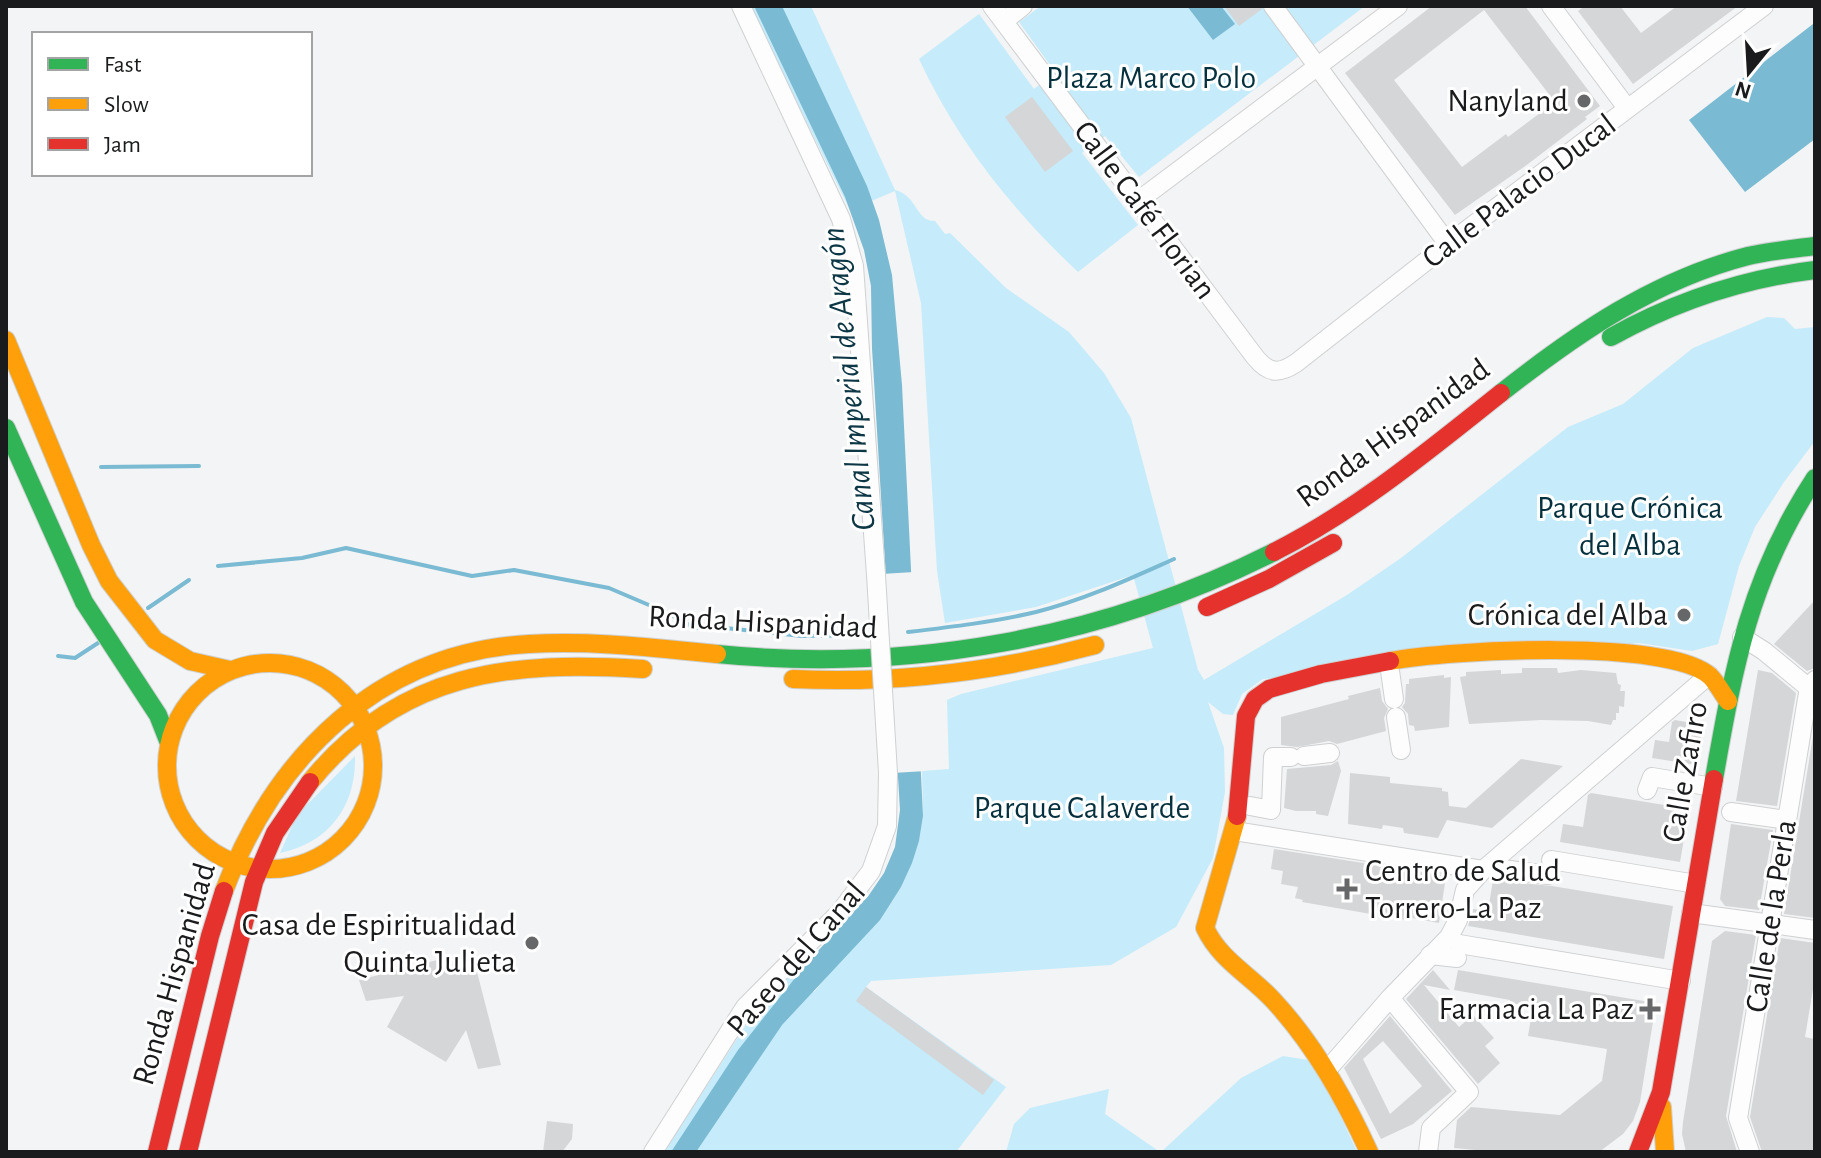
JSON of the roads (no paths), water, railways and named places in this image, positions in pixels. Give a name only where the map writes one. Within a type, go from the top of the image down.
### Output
[{"type":"main road","name":"Ronda Hispanidad","points":[[157,1152],[209,938],[235,863],[284,776],[316,741],[383,687],[436,662],[477,650],[545,642],[610,644],[779,659],[905,657],[1037,638],[1113,617],[1203,586],[1329,521],[1380,488],[1570,339],[1648,291],[1746,256],[1815,246]]},
{"type":"main road","points":[[1601,343],[1665,309],[1719,287],[1815,270]]},
{"type":"main road","points":[[6,340],[91,545],[109,581],[147,632],[179,656],[210,667],[230,670]]},
{"type":"main road","points":[[6,428],[84,602],[158,715],[169,743]]},
{"type":"main road","name":"Calle Zafiro","points":[[1638,1152],[1661,1092],[1740,645],[1767,560],[1794,509],[1815,478]]},
{"type":"main road","name":"Ronda Hispanidad","points":[[1193,612],[1269,579],[1352,532]]},
{"type":"main road","name":"Ronda Hispanidad","points":[[782,678],[844,683],[950,676],[1044,660],[1109,641]]},
{"type":"main road","points":[[1369,1152],[1354,1116],[1328,1069],[1270,997],[1216,948],[1205,928],[1234,831],[1246,716],[1255,699],[1280,684],[1401,659],[1505,649],[1598,651],[1680,663],[1714,660],[1740,645]]},
{"type":"main road","points":[[270,663],[300,668],[328,681],[355,708],[371,746],[373,767],[370,788],[364,809],[353,827],[338,843],[313,859],[281,868],[235,863],[214,853],[196,838],[176,810],[167,777],[169,743],[185,707],[197,692],[230,670],[250,664],[270,663]]},
{"type":"main road","points":[[1680,663],[1709,675],[1728,701]]},
{"type":"main road","name":"Ronda Hispanidad","points":[[188,1152],[245,912],[259,868],[278,829],[305,789],[343,748],[410,700],[484,673],[542,666],[658,670]]},
{"type":"main road","name":"Calle Zafiro","points":[[1661,1092],[1665,1152]]},
{"type":"street","name":"Paseo del Canal","points":[[653,1152],[745,1007],[840,912],[871,871],[887,826],[888,773],[854,266],[837,209],[741,6]]},
{"type":"street","points":[[998,13],[1023,6]]},
{"type":"street","points":[[1273,6],[1448,244]]},
{"type":"street","points":[[1138,201],[1398,6]]},
{"type":"street","points":[[1551,6],[1627,108]]},
{"type":"street","name":"Calle Palacio Ducal","points":[[1273,371],[1283,371],[1296,363],[1448,244],[1764,6]]},
{"type":"street","name":"Calle Café Florian","points":[[998,13],[1255,357],[1263,367],[1273,371]]},
{"type":"street","points":[[1740,645],[1764,651],[1813,687]]},
{"type":"street","points":[[1390,671],[1401,750]]},
{"type":"street","points":[[1328,1069],[1449,937],[1458,920],[1465,890],[1486,868],[1549,824],[1709,675]]},
{"type":"street","name":"Calle de la Perla","points":[[1750,1152],[1738,1118],[1787,820],[1813,687]]},
{"type":"street","points":[[1250,806],[1271,810],[1273,757],[1330,753]]},
{"type":"street","points":[[1650,784],[1713,787]]},
{"type":"street","points":[[1731,812],[1787,820]]},
{"type":"street","points":[[1234,831],[1486,868],[1553,865],[1696,884]]},
{"type":"street","points":[[1691,913],[1815,930]]},
{"type":"street","points":[[1430,955],[1458,951],[1681,981]]},
{"type":"street","points":[[1390,998],[1469,1092],[1431,1128],[1428,1152]]},
{"type":"waterway","points":[[101,467],[199,466]]},
{"type":"waterway","points":[[218,566],[302,558],[346,548],[472,576],[514,570],[609,588],[670,614],[694,628],[715,627],[802,636],[876,635]]},
{"type":"waterway","points":[[908,632],[1020,616],[1054,607],[1174,559]]},
{"type":"waterway","points":[[148,608],[189,580]]},
{"type":"waterway","points":[[58,656],[75,658],[98,643]]},
{"type":"place","name":"Nanyland","points":[[1584,101]]},
{"type":"place","name":"Crónica del Alba","points":[[1684,615]]},
{"type":"place","name":"Centro de Salud Torrero-La Paz","points":[[1347,889]]},
{"type":"place","name":"Casa de Espiritualidad Quinta Julieta","points":[[532,943]]},
{"type":"place","name":"Farmacia La Paz","points":[[1650,1009]]},
{"type":"park label","name":"Plaza Marco Polo","points":[[1151,78]]},
{"type":"park label","name":"Parque Crónica del Alba","points":[[1630,526]]},
{"type":"park label","name":"Parque Calaverde","points":[[1082,808]]},
{"type":"water label","name":"Canal Imperial de Aragón","points":[[849,379]]}]
